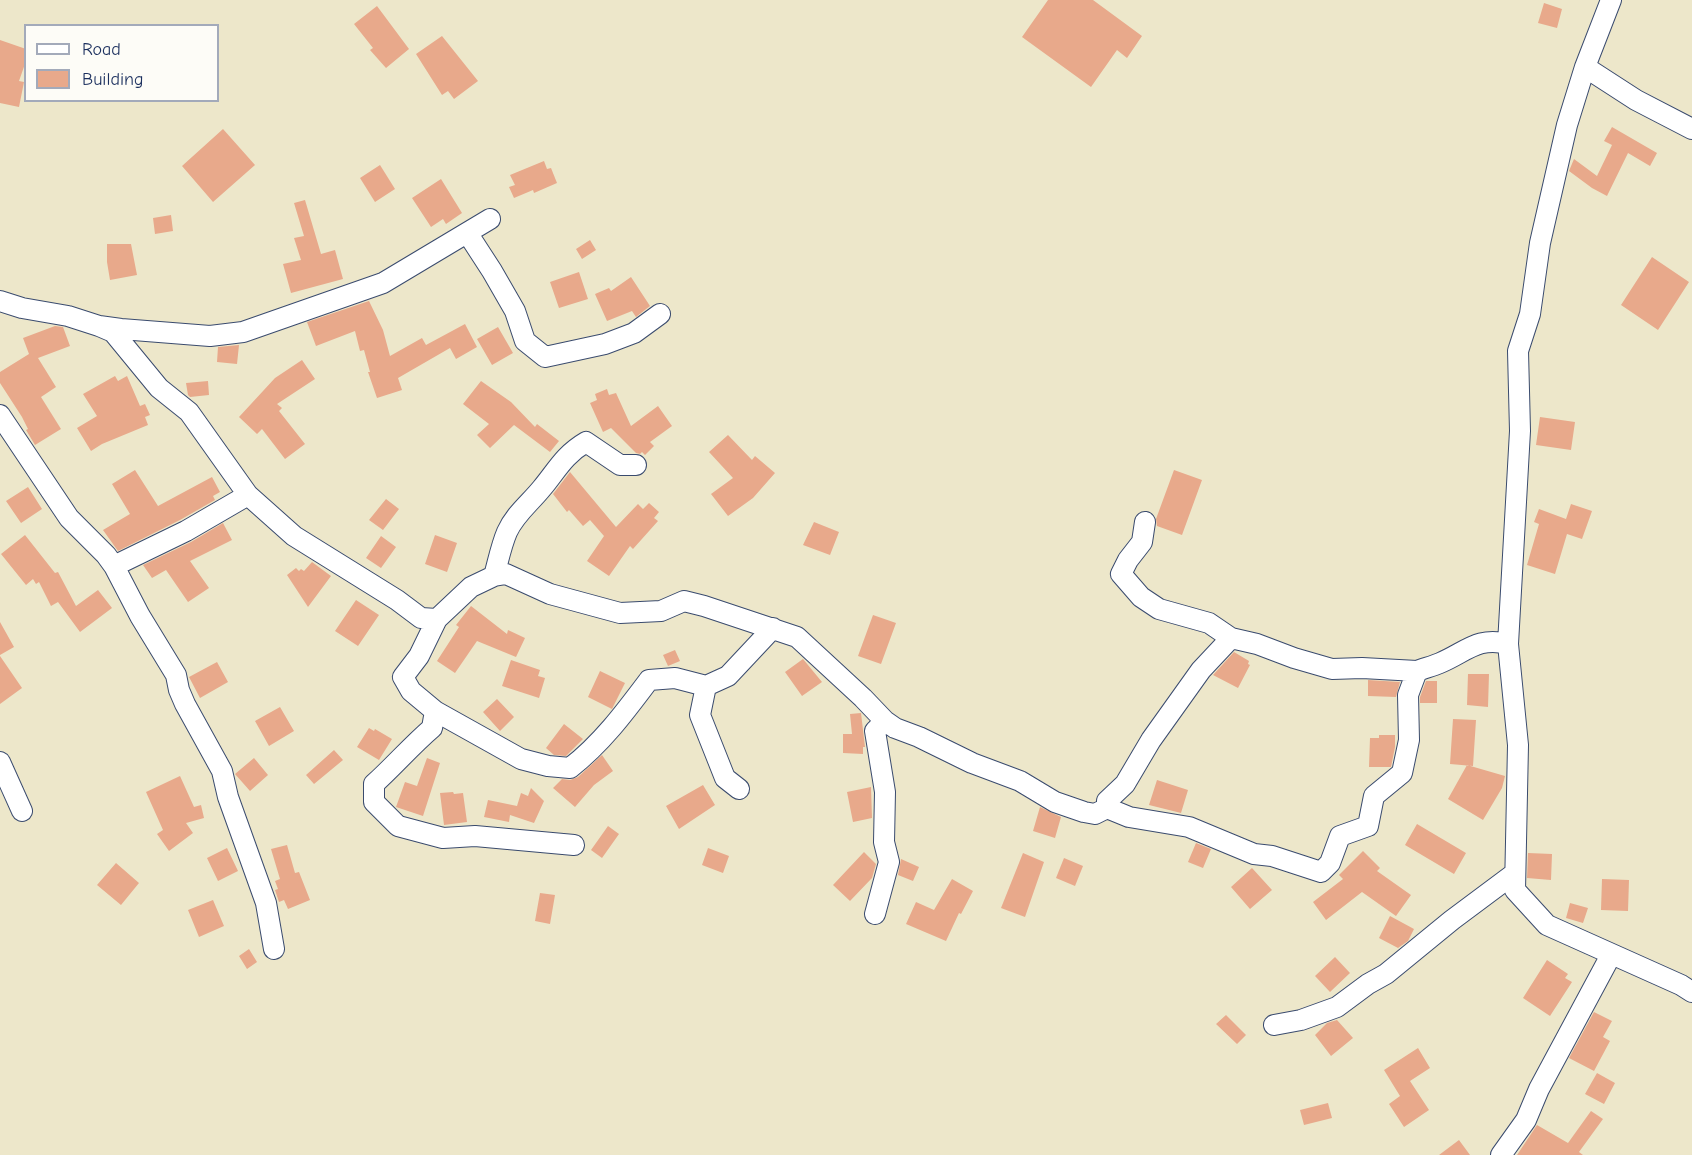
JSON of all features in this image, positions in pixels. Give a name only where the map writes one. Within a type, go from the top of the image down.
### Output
[{"type":"street","points":[[1611,0],[1585,67],[1567,125],[1540,243],[1530,314],[1518,351],[1520,431],[1508,644],[1518,746],[1515,890],[1547,925],[1692,992]]},
{"type":"street","points":[[1585,67],[1636,100],[1692,129]]},
{"type":"street","points":[[99,326],[210,336],[243,332],[383,283],[490,219]]},
{"type":"street","points":[[468,234],[515,311],[525,341],[545,357],[605,344],[634,333],[660,314]]},
{"type":"street","points":[[0,301],[22,308],[68,316],[113,332],[159,388],[189,412],[248,495],[294,536],[397,600],[421,618],[437,619]]},
{"type":"street","points":[[0,415],[69,518],[114,566],[140,616],[176,675],[185,704],[222,771],[228,796],[266,903],[274,949]]},
{"type":"street","points":[[494,576],[508,531],[518,514],[574,448],[585,441],[620,465],[636,465]]},
{"type":"street","points":[[114,566],[186,531],[248,495]]},
{"type":"street","points":[[1145,522],[1142,542],[1128,560],[1121,574],[1141,597],[1159,609],[1209,623],[1231,638],[1257,644],[1332,669],[1371,668],[1417,671],[1484,642],[1495,641],[1508,644]]},
{"type":"street","points":[[773,628],[728,676],[706,686],[675,678],[649,680],[617,723],[591,752],[570,768],[548,766],[521,759],[435,711],[411,691],[403,677],[419,656],[437,619],[471,587],[494,576],[506,574],[550,594],[620,612],[661,611],[684,601],[773,628],[797,637],[895,728],[920,737],[972,763],[1020,781],[1054,802],[1084,812],[1095,814],[1107,808],[1129,817],[1189,827],[1254,854],[1272,856],[1321,872],[1330,863],[1340,836],[1368,826],[1374,796],[1402,773],[1409,740],[1408,695],[1417,671]]},
{"type":"street","points":[[1107,808],[1107,801],[1125,784],[1150,740],[1201,670],[1231,638]]},
{"type":"street","points":[[706,686],[700,715],[725,778],[739,789]]},
{"type":"street","points":[[435,711],[432,728],[374,784],[374,802],[398,826],[443,838],[475,836],[574,845]]},
{"type":"street","points":[[875,914],[889,862],[884,842],[885,792],[875,731],[885,721]]},
{"type":"street","points":[[0,762],[22,812]]},
{"type":"street","points":[[1274,1025],[1301,1020],[1337,1007],[1386,974],[1515,873]]},
{"type":"street","points":[[1501,1155],[1526,1120],[1539,1089],[1611,955]]},
{"type":"building","points":[[1048,0],[1093,0],[1142,36],[1127,58],[1117,50],[1091,87],[1022,37]]},
{"type":"building","points":[[1544,3],[1562,9],[1557,28],[1538,23]]},
{"type":"building","points":[[377,6],[409,49],[386,68],[370,50],[373,48],[354,24]]},
{"type":"building","points":[[442,36],[478,81],[454,99],[448,91],[442,95],[416,54]]},
{"type":"building","points":[[0,40],[24,48],[24,67],[19,81],[24,82],[19,107],[0,103]]},
{"type":"building","points":[[1612,127],[1657,153],[1650,166],[1628,153],[1607,196],[1569,171],[1574,159],[1597,176],[1612,145],[1604,141]]},
{"type":"building","points":[[223,129],[255,165],[213,202],[182,166]]},
{"type":"building","points":[[544,161],[547,169],[551,168],[557,183],[534,193],[533,190],[514,198],[509,187],[515,185],[510,175]]},
{"type":"building","points":[[380,165],[395,189],[375,202],[360,178]]},
{"type":"building","points":[[441,179],[462,213],[446,224],[443,219],[431,227],[412,198]]},
{"type":"building","points":[[305,200],[321,254],[335,250],[343,279],[291,293],[283,264],[301,260],[294,238],[304,236],[294,203]]},
{"type":"building","points":[[171,215],[173,231],[155,234],[153,218]]},
{"type":"building","points":[[590,240],[596,250],[582,259],[576,249]]},
{"type":"building","points":[[107,244],[131,244],[137,275],[110,280]]},
{"type":"building","points":[[1652,257],[1689,282],[1658,330],[1621,305]]},
{"type":"building","points":[[579,272],[588,299],[559,308],[550,282]]},
{"type":"building","points":[[631,277],[650,306],[636,317],[632,311],[607,321],[595,294],[609,288],[611,291]]},
{"type":"building","points":[[369,301],[383,330],[390,356],[422,338],[426,345],[465,324],[477,347],[456,359],[450,348],[398,378],[402,390],[377,398],[368,372],[370,372],[364,350],[360,351],[355,331],[316,346],[307,322]]},
{"type":"building","points":[[55,326],[63,327],[70,346],[38,358],[56,387],[41,397],[61,429],[35,445],[26,430],[28,429],[22,417],[0,383],[0,372],[29,354],[23,338]]},
{"type":"building","points":[[498,327],[513,353],[492,365],[477,339]]},
{"type":"building","points":[[239,345],[237,364],[217,362],[218,347]]},
{"type":"building","points":[[302,360],[315,379],[277,404],[282,408],[279,411],[305,444],[285,459],[262,429],[257,434],[239,417],[275,378]]},
{"type":"building","points":[[115,376],[118,381],[127,376],[140,406],[145,404],[150,415],[145,417],[148,425],[102,444],[91,451],[77,428],[97,416],[83,394]]},
{"type":"building","points":[[208,381],[209,395],[190,397],[188,395],[186,383]]},
{"type":"building","points":[[481,381],[511,402],[535,427],[537,424],[559,441],[550,452],[514,425],[490,448],[477,435],[489,424],[463,404]]},
{"type":"building","points":[[607,389],[609,395],[616,393],[631,426],[658,406],[672,426],[650,442],[654,446],[645,455],[642,452],[636,453],[611,428],[603,432],[590,403],[597,400],[595,394]]},
{"type":"building","points":[[1540,417],[1575,422],[1571,450],[1536,445]]},
{"type":"building","points":[[728,435],[752,460],[755,456],[775,473],[753,498],[728,516],[711,494],[733,478],[709,452]]},
{"type":"building","points":[[135,470],[158,506],[212,477],[220,492],[213,496],[215,500],[118,551],[103,530],[130,514],[112,484]]},
{"type":"building","points":[[1174,470],[1202,480],[1182,535],[1157,526],[1156,519]]},
{"type":"building","points":[[570,472],[616,527],[638,504],[643,509],[649,503],[659,512],[654,518],[658,521],[633,549],[630,546],[609,576],[587,561],[604,536],[590,520],[583,526],[569,510],[567,512],[553,494]]},
{"type":"building","points":[[28,487],[42,509],[21,523],[6,501]]},
{"type":"building","points":[[386,499],[399,509],[383,530],[369,520]]},
{"type":"building","points":[[1571,504],[1592,511],[1582,539],[1567,534],[1555,574],[1527,565],[1539,524],[1534,522],[1539,509],[1566,519]]},
{"type":"building","points":[[814,522],[839,532],[830,555],[803,545]]},
{"type":"building","points":[[223,523],[232,540],[190,561],[209,588],[188,602],[166,570],[152,578],[143,565],[191,542]]},
{"type":"building","points":[[25,535],[55,573],[58,572],[76,606],[98,590],[112,608],[80,632],[58,602],[51,606],[39,582],[36,584],[33,579],[26,585],[1,554]]},
{"type":"building","points":[[435,535],[457,543],[447,572],[425,564]]},
{"type":"building","points":[[381,536],[396,547],[381,568],[366,558]]},
{"type":"building","points":[[312,562],[331,576],[308,607],[287,575],[296,568],[304,571]]},
{"type":"building","points":[[356,600],[379,615],[358,646],[335,631]]},
{"type":"building","points":[[471,606],[507,634],[508,630],[525,638],[516,657],[477,641],[455,673],[437,661],[459,627],[456,625]]},
{"type":"building","points":[[873,615],[896,623],[881,664],[858,656]]},
{"type":"building","points":[[0,622],[14,647],[0,655]]},
{"type":"building","points":[[675,650],[680,661],[668,666],[663,655]]},
{"type":"building","points":[[1234,652],[1249,661],[1250,665],[1238,688],[1213,675]]},
{"type":"building","points":[[0,656],[22,688],[0,704]]},
{"type":"building","points":[[803,659],[822,682],[802,696],[785,672]]},
{"type":"building","points":[[511,660],[540,670],[538,676],[545,678],[539,698],[502,686]]},
{"type":"building","points":[[217,662],[228,682],[200,698],[189,677]]},
{"type":"building","points":[[600,671],[625,683],[612,709],[588,697]]},
{"type":"building","points":[[1468,674],[1489,674],[1488,707],[1467,705]]},
{"type":"building","points":[[1368,680],[1400,682],[1396,697],[1368,696]]},
{"type":"building","points":[[1426,681],[1437,681],[1437,703],[1420,703]]},
{"type":"building","points":[[497,699],[514,717],[500,731],[483,712]]},
{"type":"building","points":[[280,707],[294,731],[269,746],[255,721]]},
{"type":"building","points":[[861,713],[865,747],[863,747],[863,754],[843,753],[843,734],[852,734],[850,714]]},
{"type":"building","points":[[1453,719],[1476,720],[1473,766],[1450,764]]},
{"type":"building","points":[[564,724],[583,739],[566,756],[554,755],[546,748]]},
{"type":"building","points":[[369,728],[392,739],[379,760],[357,747]]},
{"type":"building","points":[[1379,735],[1395,735],[1391,767],[1369,767],[1370,738],[1379,738]]},
{"type":"building","points":[[334,750],[343,760],[314,784],[306,775]]},
{"type":"building","points":[[602,755],[613,771],[594,785],[575,807],[553,788],[562,779],[570,780],[578,777]]},
{"type":"building","points":[[254,758],[268,775],[250,791],[235,774]]},
{"type":"building","points":[[427,758],[440,763],[423,816],[396,807],[405,782],[417,786]]},
{"type":"building","points":[[1467,765],[1505,776],[1502,788],[1483,820],[1448,799]]},
{"type":"building","points":[[180,776],[194,807],[201,805],[204,818],[186,823],[193,833],[169,851],[157,834],[163,830],[146,792]]},
{"type":"building","points":[[1157,780],[1188,790],[1181,813],[1149,805]]},
{"type":"building","points":[[703,785],[715,805],[679,829],[666,806]]},
{"type":"building","points":[[871,787],[872,818],[853,822],[847,792]]},
{"type":"building","points":[[531,788],[544,801],[534,823],[510,815],[509,822],[484,817],[488,800],[517,806],[521,793],[528,796]]},
{"type":"building","points":[[453,792],[454,794],[463,793],[467,822],[444,825],[440,793]]},
{"type":"building","points":[[1040,807],[1061,817],[1055,838],[1033,831]]},
{"type":"building","points":[[1417,824],[1466,853],[1454,874],[1405,845]]},
{"type":"building","points":[[608,826],[619,834],[602,858],[591,850]]},
{"type":"building","points":[[1196,843],[1211,849],[1203,868],[1188,862]]},
{"type":"building","points":[[287,845],[295,873],[299,872],[310,900],[288,909],[284,900],[279,902],[275,890],[278,889],[275,881],[280,879],[271,849]]},
{"type":"building","points":[[227,848],[238,871],[218,881],[207,858]]},
{"type":"building","points":[[708,848],[729,856],[723,873],[702,865]]},
{"type":"building","points":[[1363,851],[1380,868],[1377,871],[1411,895],[1396,916],[1362,892],[1326,920],[1313,902],[1343,879],[1339,875]]},
{"type":"building","points":[[864,852],[876,864],[872,878],[850,901],[833,885]]},
{"type":"building","points":[[1023,853],[1044,862],[1025,917],[1001,908]]},
{"type":"building","points":[[1528,853],[1552,854],[1551,880],[1527,878]]},
{"type":"building","points":[[1064,858],[1083,866],[1075,886],[1056,878]]},
{"type":"building","points":[[901,859],[919,867],[913,881],[898,875]]},
{"type":"building","points":[[116,863],[139,883],[121,905],[97,885]]},
{"type":"building","points":[[1252,868],[1272,890],[1250,909],[1231,887]]},
{"type":"building","points":[[952,879],[973,891],[961,914],[959,913],[946,941],[906,924],[916,902],[934,910]]},
{"type":"building","points":[[1602,879],[1629,880],[1628,911],[1601,910]]},
{"type":"building","points":[[540,893],[555,895],[550,924],[535,921]]},
{"type":"building","points":[[213,900],[224,926],[199,937],[188,910]]},
{"type":"building","points":[[1570,903],[1588,908],[1583,923],[1566,918]]},
{"type":"building","points":[[1390,916],[1414,929],[1408,941],[1398,948],[1379,938]]},
{"type":"building","points":[[249,949],[257,962],[247,969],[239,956]]},
{"type":"building","points":[[1335,957],[1350,973],[1330,992],[1315,976]]},
{"type":"building","points":[[1547,960],[1568,974],[1565,978],[1572,982],[1550,1016],[1523,998]]},
{"type":"building","points":[[1594,1012],[1612,1021],[1603,1037],[1610,1041],[1594,1071],[1569,1058]]},
{"type":"building","points":[[1226,1015],[1246,1035],[1237,1044],[1216,1024]]},
{"type":"building","points":[[1337,1020],[1353,1038],[1331,1056],[1315,1035],[1327,1023]]},
{"type":"building","points":[[1418,1048],[1430,1068],[1410,1081],[1429,1110],[1404,1127],[1389,1104],[1400,1096],[1384,1070]]},
{"type":"building","points":[[1597,1073],[1615,1083],[1604,1104],[1585,1094]]},
{"type":"building","points":[[1328,1103],[1332,1118],[1304,1125],[1300,1110]]},
{"type":"building","points":[[1591,1111],[1603,1119],[1579,1152],[1583,1155],[1517,1155],[1537,1125],[1568,1143]]},
{"type":"building","points":[[1459,1140],[1470,1155],[1439,1155]]}]
